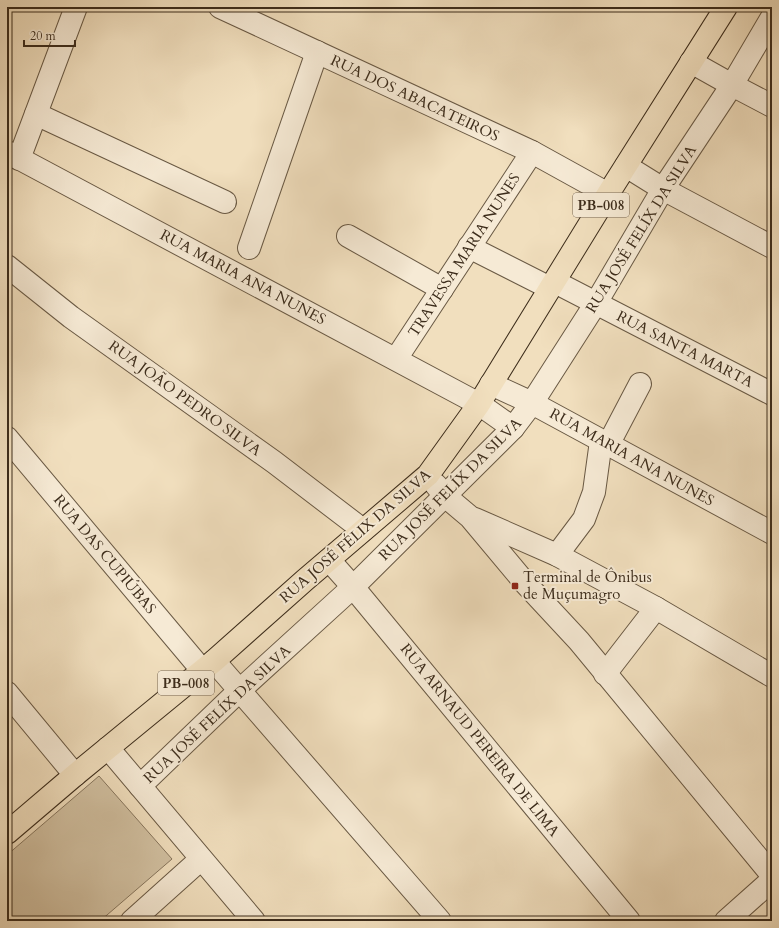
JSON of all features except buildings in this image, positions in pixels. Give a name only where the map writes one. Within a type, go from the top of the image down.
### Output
[{"type":"main road","name":"RUA JOSÉ FÉLIX DA SILVA","points":[[7,833],[208,665],[428,475],[479,404],[608,194],[726,7]]},
{"type":"street","points":[[13,155],[36,114],[76,7]]},
{"type":"street","name":"RUA DOS ABACATEIROS","points":[[233,10],[317,52],[532,152],[608,194]]},
{"type":"street","name":"RUA JOSÉ FELÍX DA SILVA","points":[[140,786],[240,690],[353,587],[513,428],[532,403],[596,303],[663,189],[732,85],[772,17]]},
{"type":"street","points":[[249,248],[317,52]]},
{"type":"street","points":[[691,62],[772,106]]},
{"type":"street","points":[[36,114],[224,202]]},
{"type":"street","name":"TRAVESSA MARIA NUNES","points":[[396,359],[532,152]]},
{"type":"street","name":"RUA MARIA ANA NUNES","points":[[13,155],[479,404],[513,428]]},
{"type":"street","points":[[626,166],[663,189],[772,247]]},
{"type":"street","points":[[348,236],[442,289]]},
{"type":"street","name":"RUA SANTA MARTA","points":[[469,248],[596,303],[772,394]]},
{"type":"street","name":"RUA JOÃO PEDRO SILVA","points":[[7,266],[71,317],[274,462],[363,530]]},
{"type":"street","name":"RUA MARIA ANA NUNES","points":[[491,384],[532,403],[772,533]]},
{"type":"street","points":[[557,555],[584,519],[594,492],[605,443],[640,384]]},
{"type":"street","name":"RUA DAS CUPIÚBAS","points":[[7,438],[208,665],[240,690],[440,921]]},
{"type":"street","points":[[428,475],[445,496],[470,516],[526,584],[579,641],[772,875]]},
{"type":"street","points":[[470,516],[557,555],[656,608],[772,676]]},
{"type":"street","name":"RUA ARNAUD PEREIRA DE LIMA","points":[[329,560],[353,587],[629,921]]},
{"type":"street","points":[[605,674],[656,608]]},
{"type":"street","points":[[7,693],[75,775]]},
{"type":"street","points":[[108,748],[254,921]]},
{"type":"street","points":[[132,921],[201,859]]},
{"type":"street","points":[[726,921],[772,880]]},
{"type":"shaded area","points":[[99,776],[172,859],[100,921],[7,921],[7,855]]},
{"type":"place","name":"Terminal de Ônibus de Muçumagro","points":[[515,586]]}]
